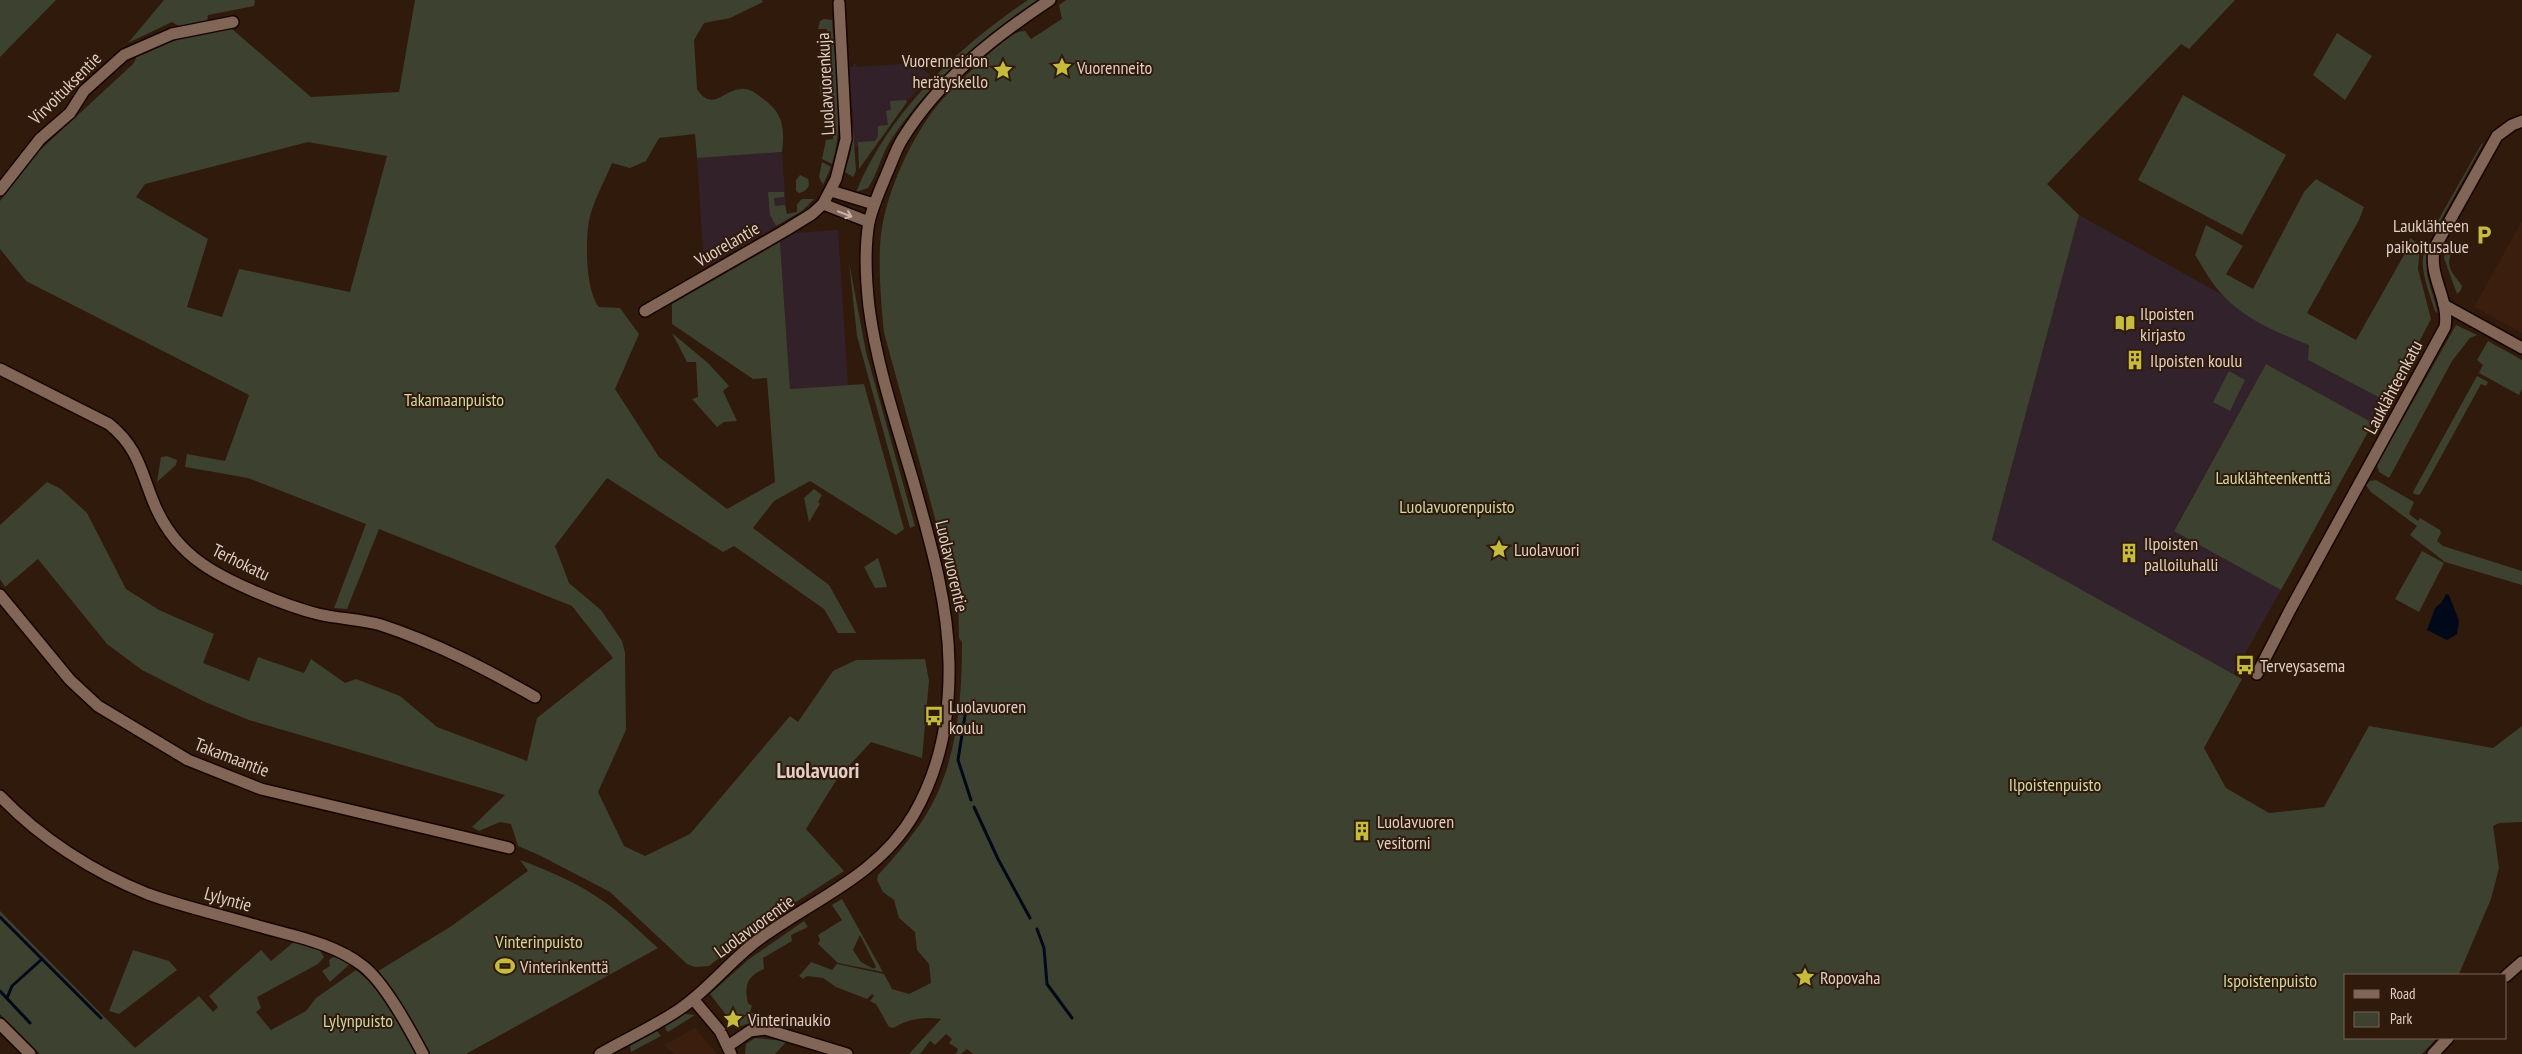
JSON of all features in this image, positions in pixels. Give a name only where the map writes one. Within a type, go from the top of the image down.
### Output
[{"type":"street","name":"Luolavuorentie","points":[[600,1054],[680,1009],[761,938],[861,874],[882,857],[914,814],[924,795],[940,752],[947,713],[949,638],[942,588],[874,339],[867,285],[869,222],[874,204],[902,140],[936,96],[975,55],[1021,19],[1050,0]]},
{"type":"street","name":"Luolavuorenkuja","points":[[830,191],[841,165],[846,138],[839,3]]},
{"type":"street","name":"Virvoituksentie","points":[[0,190],[40,139],[70,113],[84,90],[124,55],[172,34],[233,22]]},
{"type":"street","name":"Lauklähteenkatu","points":[[2257,674],[2445,327],[2446,315],[2444,305],[2433,272],[2432,263],[2435,247],[2497,136],[2512,124],[2522,121]]},
{"type":"street","points":[[830,191],[874,204]]},
{"type":"street","name":"Vuorelantie","points":[[646,311],[812,214],[822,204],[830,191]]},
{"type":"street","points":[[822,204],[869,222]]},
{"type":"street","points":[[2444,305],[2522,348]]},
{"type":"street","name":"Terhokatu","points":[[0,369],[109,424],[122,435],[134,451],[155,506],[168,530],[182,548],[213,572],[300,608],[377,624],[450,652],[535,697]]},
{"type":"street","name":"Takamaantie","points":[[0,595],[70,680],[98,706],[126,725],[188,760],[261,788],[509,848]]},
{"type":"street","name":"Lylyntie","points":[[0,796],[63,848],[95,869],[122,882],[178,903],[324,945],[353,959],[370,973],[404,1020],[423,1054]]},
{"type":"street","points":[[2507,975],[2522,962]]},
{"type":"street","points":[[692,999],[720,1031],[729,1050],[750,1031],[765,1029],[847,1054]]},
{"type":"street","points":[[0,1024],[30,1054]]},
{"type":"street","points":[[2433,1054],[2447,1039]]},
{"type":"shaded area","points":[[915,63],[930,75],[874,145],[855,147],[849,67],[853,67],[853,64],[856,64],[857,67]]},
{"type":"shaded area","points":[[782,152],[787,220],[704,268],[697,158]]},
{"type":"shaded area","points":[[2079,215],[2392,389],[2373,423],[2266,364],[2174,530],[2281,590],[2233,675],[1992,541]]},
{"type":"shaded area","points":[[2522,221],[2522,333],[2474,307]]},
{"type":"shaded area","points":[[838,230],[848,385],[790,389],[780,242],[795,233]]},
{"type":"shaded area","points":[[695,1028],[717,1054],[674,1054],[664,1045]]},
{"type":"green space","points":[[0,0],[56,0],[0,57]]},
{"type":"green space","points":[[164,0],[255,0],[254,6],[208,15],[207,23],[182,28],[172,22],[128,43]]},
{"type":"green space","name":"Takamaanpuisto","points":[[415,0],[762,0],[763,2],[730,18],[704,23],[694,40],[697,89],[703,96],[713,100],[735,90],[744,89],[752,91],[762,98],[774,109],[781,121],[783,128],[782,152],[697,158],[695,134],[659,138],[646,161],[630,168],[612,163],[590,216],[587,237],[587,263],[594,299],[599,307],[620,308],[639,334],[615,389],[659,457],[727,509],[775,482],[767,378],[753,379],[672,324],[672,304],[780,242],[790,389],[864,384],[904,529],[896,535],[810,481],[774,501],[753,528],[829,585],[856,633],[838,633],[824,609],[734,546],[723,552],[607,478],[555,546],[569,583],[601,610],[622,641],[625,653],[626,730],[598,792],[624,846],[645,856],[690,834],[790,716],[798,722],[833,671],[856,660],[925,659],[929,681],[922,758],[871,742],[837,779],[806,829],[844,871],[765,922],[709,966],[695,967],[687,964],[610,892],[518,846],[511,824],[500,822],[479,831],[472,827],[505,795],[249,720],[205,702],[142,670],[107,644],[38,559],[5,587],[0,579],[0,525],[47,482],[61,489],[87,513],[126,589],[159,610],[214,634],[203,663],[249,681],[258,657],[304,673],[311,659],[345,683],[356,679],[400,696],[437,727],[527,761],[537,718],[613,658],[572,606],[379,529],[347,609],[334,608],[366,524],[248,478],[185,467],[187,454],[225,461],[249,395],[26,281],[0,249],[0,201],[39,151],[133,64],[136,59],[135,56],[159,46],[194,35],[232,29],[311,97],[399,92]],"holes":[[[308,142],[387,156],[350,292],[239,269],[222,317],[187,307],[208,239],[136,197],[145,184]]]},
{"type":"green space","points":[[1028,0],[1038,0],[976,46],[939,81],[906,119],[891,140],[868,188],[856,192],[870,163],[906,108],[952,60],[1002,18]]},
{"type":"green space","name":"Luolavuorenpuisto","points":[[1066,0],[2235,0],[2189,49],[2181,44],[2047,184],[2079,215],[1992,540],[2242,679],[2204,748],[2226,788],[2269,813],[2324,807],[2369,726],[2493,748],[2522,726],[2522,822],[2499,823],[2493,826],[2499,868],[2491,899],[2459,974],[2344,974],[2344,1039],[2436,1039],[2422,1054],[973,1054],[967,1049],[961,1054],[956,1054],[958,1049],[949,1043],[952,1039],[946,1034],[935,1045],[930,1041],[920,1054],[909,1054],[941,1019],[916,1019],[904,1022],[893,1028],[889,1027],[876,1004],[870,1001],[874,996],[872,994],[867,999],[836,987],[823,978],[807,976],[803,979],[799,976],[811,962],[832,970],[837,964],[884,974],[892,989],[909,994],[931,983],[929,964],[917,950],[915,932],[899,918],[894,900],[883,892],[877,880],[878,875],[914,833],[924,818],[944,777],[951,755],[959,710],[962,642],[959,638],[956,580],[952,580],[884,333],[880,266],[882,227],[885,212],[901,167],[915,138],[932,112],[959,82],[1006,39],[1025,31],[1031,39],[1062,19],[1059,5]]},
{"type":"green space","points":[[824,19],[832,20],[839,111],[836,147],[832,164],[822,159],[826,140],[833,139],[833,117],[829,116],[828,96],[821,97],[820,86],[831,85],[827,29],[818,29],[820,21]]},
{"type":"green space","points":[[2337,33],[2372,56],[2345,100],[2313,75]]},
{"type":"green space","points":[[2183,95],[2286,155],[2242,235],[2138,180]]},
{"type":"green space","points":[[906,100],[907,102],[859,169],[858,142],[875,141],[878,136],[878,126],[888,125],[886,111],[891,110],[890,101]]},
{"type":"green space","points":[[853,125],[856,171],[853,177],[845,172],[851,150]]},
{"type":"green space","points":[[2482,143],[2435,231],[2431,233]]},
{"type":"green space","points":[[822,162],[831,167],[823,185],[819,177]]},
{"type":"green space","points":[[800,175],[808,179],[809,184],[806,190],[799,193],[796,191],[796,180]]},
{"type":"green space","points":[[2316,179],[2364,207],[2359,220],[2307,313],[2356,340],[2408,248],[2410,238],[2420,245],[2418,269],[2431,319],[2388,402],[2308,360],[2309,345],[2272,330],[2249,317],[2228,301],[2216,287],[2195,255],[2206,225],[2243,246],[2226,274],[2253,289],[2304,192]]},
{"type":"green space","points":[[768,192],[784,192],[784,197],[774,198],[775,206],[785,205],[787,214],[797,212],[797,204],[802,199],[814,199],[802,211],[776,226],[770,215]]},
{"type":"green space","points":[[2446,249],[2451,254],[2449,259],[2450,268],[2462,286],[2457,294],[2444,258]]},
{"type":"green space","points":[[2426,250],[2427,275],[2438,313],[2435,311],[2423,271],[2423,255]]},
{"type":"green space","points":[[849,262],[866,352],[915,526],[910,528],[857,336]]},
{"type":"green space","points":[[2456,325],[2477,335],[2470,338],[2452,361],[2389,478],[2379,472],[2377,465]]},
{"type":"green space","points":[[672,333],[708,363],[729,386],[723,391],[737,421],[724,422],[717,427],[692,399],[698,397],[696,362],[687,362]]},
{"type":"green space","points":[[2488,341],[2522,360],[2522,389],[2519,395],[2479,373],[2483,365],[2477,360]]},
{"type":"green space","name":"Lauklähteenkenttä","points":[[2266,364],[2373,423],[2281,590],[2174,531]]},
{"type":"green space","points":[[2229,371],[2245,380],[2230,411],[2213,402]]},
{"type":"green space","points":[[2477,376],[2488,382],[2486,386],[2481,384],[2422,491],[2419,495],[2414,494],[2413,492]]},
{"type":"green space","points":[[167,456],[177,460],[176,465],[157,482],[161,457]]},
{"type":"green space","points":[[2376,480],[2414,502],[2409,514],[2418,521],[2420,518],[2440,530],[2441,533],[2437,541],[2443,546],[2522,571],[2522,585],[2445,562],[2410,535],[2417,526],[2371,492],[2366,485],[2370,481]]},
{"type":"green space","points":[[814,489],[822,495],[818,502],[820,504],[809,522],[804,498]]},
{"type":"green space","points":[[2422,551],[2444,563],[2419,612],[2395,599]]},
{"type":"green space","points":[[878,558],[887,587],[875,588],[864,567]]},
{"type":"green space","name":"Vinterinpuisto","points":[[520,860],[564,878],[596,896],[619,913],[658,948],[466,1054],[429,1054],[375,973],[450,927],[528,871]]},
{"type":"green space","points":[[842,899],[883,972],[838,963],[818,944],[820,940],[818,935],[842,920],[832,905]],"holes":[[[860,935],[876,967],[874,969],[861,962],[853,950]]]},
{"type":"green space","name":"Lylynpuisto","points":[[0,911],[135,1048],[199,996],[213,1012],[218,1007],[209,996],[261,950],[271,961],[295,941],[319,949],[324,957],[318,964],[257,997],[261,1008],[256,1012],[271,1030],[306,1011],[316,998],[356,970],[383,998],[418,1054],[40,1054],[0,1014]]},
{"type":"green space","points":[[804,921],[808,927],[791,935],[792,941],[763,958],[764,969],[750,978],[746,992],[748,1003],[752,1006],[750,1012],[756,1015],[752,1022],[736,1028],[710,994],[749,959]]},
{"type":"green space","points":[[133,950],[169,961],[177,970],[119,1014],[109,1011]]},
{"type":"green space","points":[[336,955],[351,963],[330,982],[322,971],[330,966],[329,960]]},
{"type":"green space","points":[[685,1014],[695,1015],[668,1032],[666,1030],[665,1026]]},
{"type":"green space","points":[[657,1031],[661,1036],[631,1052],[630,1046]]},
{"type":"green space","points":[[755,1038],[787,1041],[775,1054],[745,1054],[746,1044]]},
{"type":"water","points":[[2446,594],[2449,595],[2459,621],[2457,634],[2447,640],[2427,630],[2435,608],[2442,602]]},
{"type":"waterway","points":[[966,709],[958,760],[971,800]]},
{"type":"waterway","points":[[974,807],[998,859],[1030,918]]},
{"type":"waterway","points":[[0,917],[101,1018]]},
{"type":"waterway","points":[[1037,929],[1044,948],[1047,984],[1072,1018]]},
{"type":"waterway","points":[[7,998],[12,986],[42,959]]},
{"type":"waterway","points":[[0,991],[30,1023]]},
{"type":"place","name":"Vuorenneito","points":[[1062,67]]},
{"type":"place","name":"Vuorenneidon herätyskello","points":[[1003,70]]},
{"type":"place","name":"Lauklähteen paikoitusalue","points":[[2484,235]]},
{"type":"place","name":"Ilpoisten kirjasto","points":[[2125,323]]},
{"type":"place","name":"Ilpoisten koulu","points":[[2135,360]]},
{"type":"place","name":"Luolavuori","points":[[1499,549]]},
{"type":"place","name":"Ilpoisten palloiluhalli","points":[[2129,553]]},
{"type":"place","name":"Terveysasema","points":[[2245,665]]},
{"type":"place","name":"Luolavuoren koulu","points":[[934,716]]},
{"type":"place","name":"Luolavuoren vesitorni","points":[[1362,831]]},
{"type":"place","name":"Vinterinkenttä","points":[[505,966]]},
{"type":"place","name":"Ropovaha","points":[[1805,977]]},
{"type":"place","name":"Vinterinaukio","points":[[733,1019]]},
{"type":"district","name":"Luolavuori","points":[[818,770]]},
{"type":"park label","name":"Ilpoistenpuisto","points":[[2055,784]]},
{"type":"park label","name":"Ispoistenpuisto","points":[[2270,980]]}]
